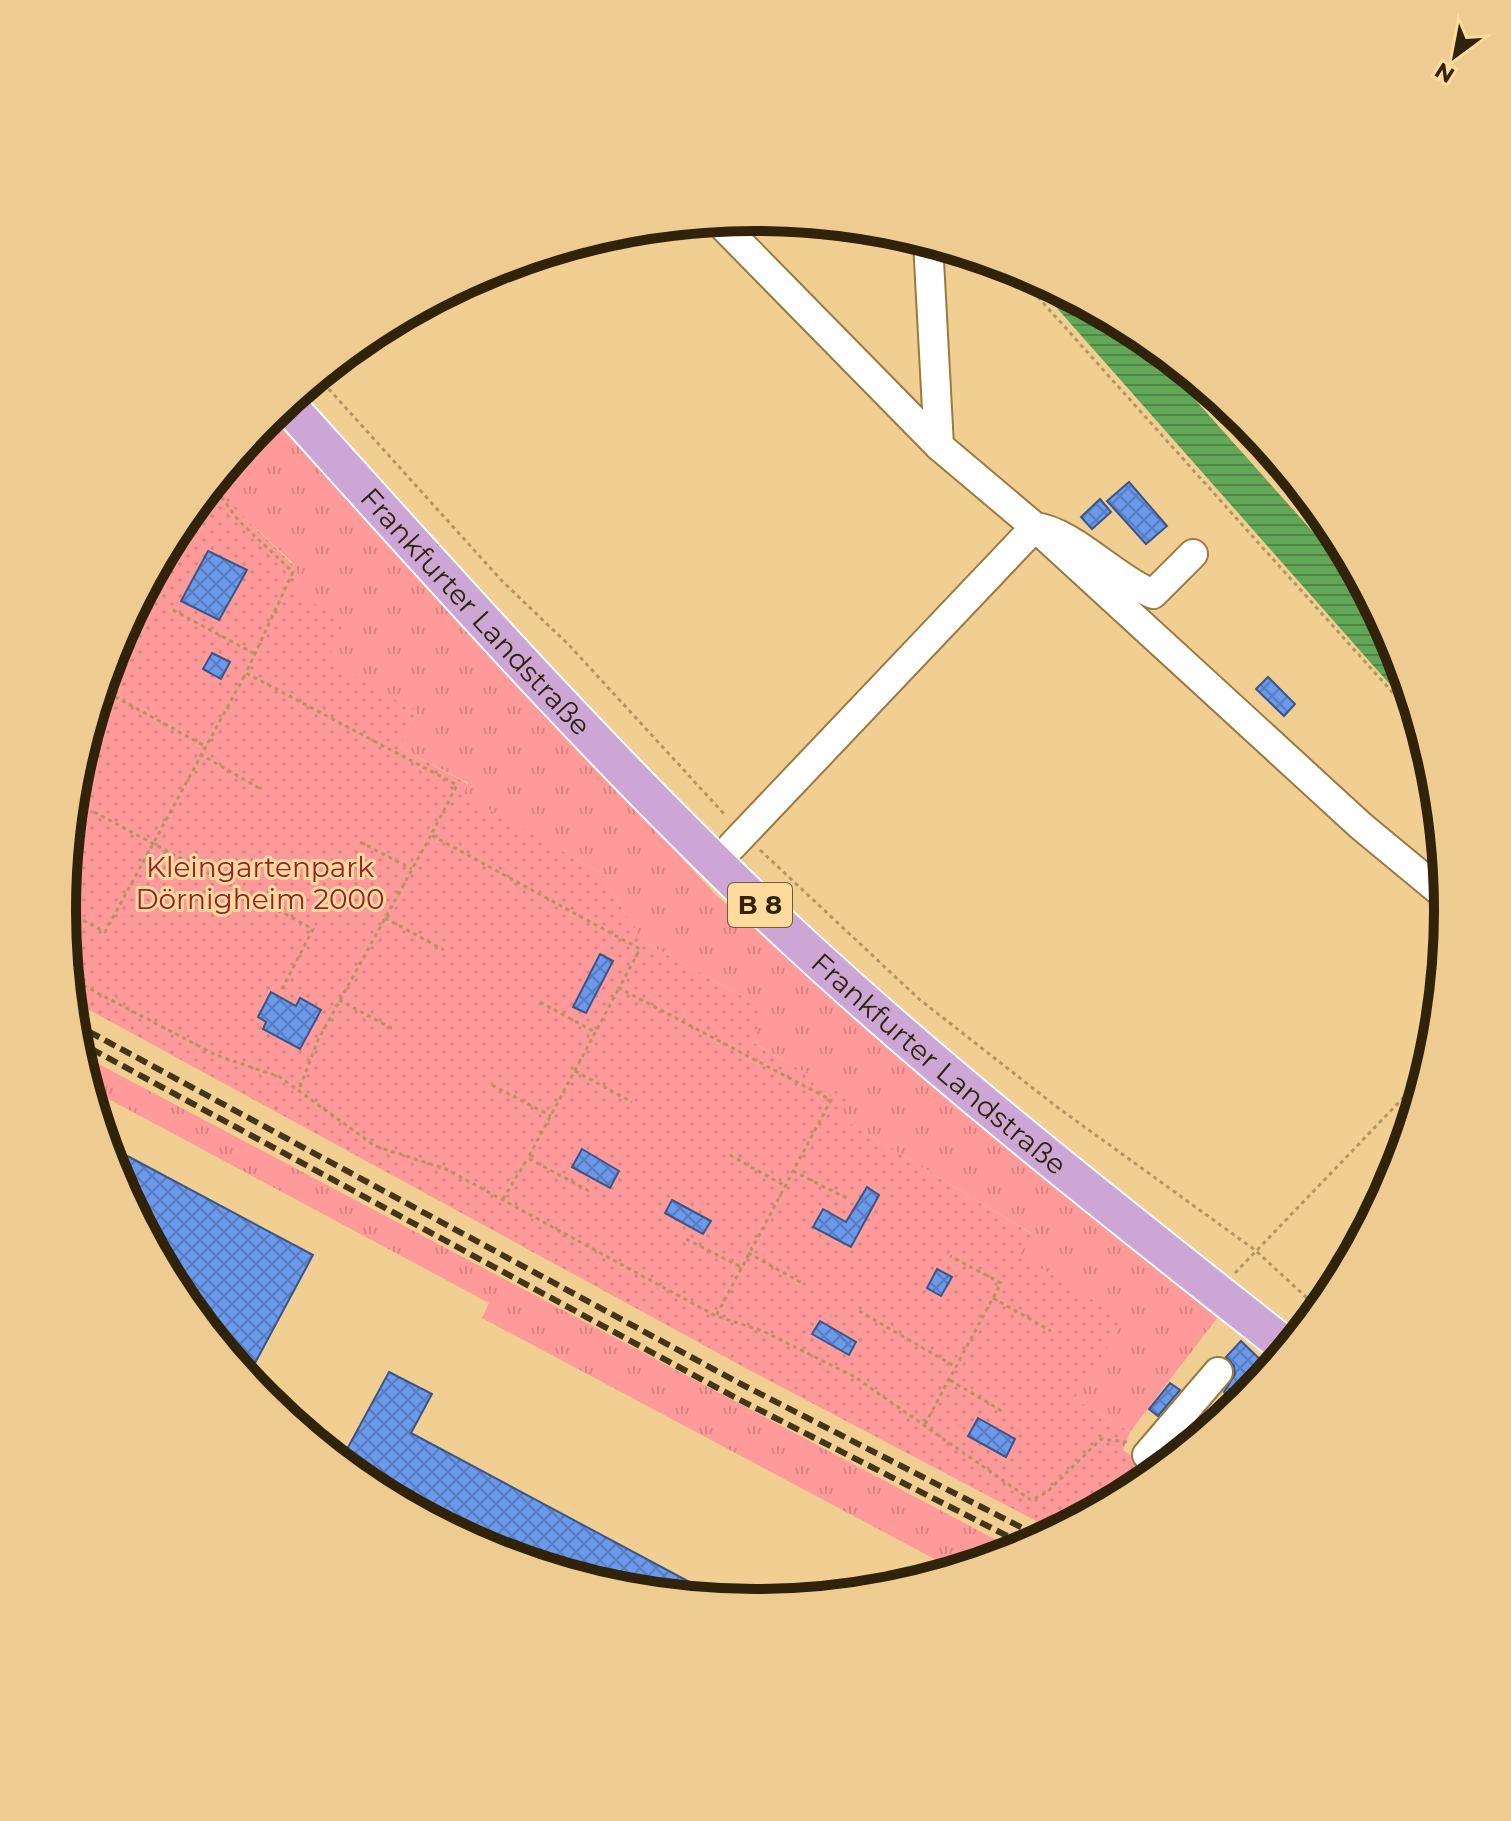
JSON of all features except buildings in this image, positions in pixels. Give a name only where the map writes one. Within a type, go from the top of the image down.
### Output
[{"type":"main road","name":"Frankfurter Landstraße","points":[[310,397],[601,714],[737,840],[874,982],[964,1059],[1244,1263],[1296,1323]]},
{"type":"main road","name":"Frankfurter Landstraße","points":[[294,412],[594,739],[789,933],[948,1075],[1280,1342]]},
{"type":"street","points":[[728,232],[939,446],[1035,527],[1361,826],[1434,887]]},
{"type":"street","points":[[929,253],[939,446]]},
{"type":"street","points":[[737,840],[1035,527]]},
{"type":"street","points":[[1035,527],[1063,539],[1138,588],[1153,594],[1193,554]]},
{"type":"street","points":[[1159,1457],[1218,1372]]},
{"type":"path","points":[[1032,290],[1402,703]]},
{"type":"path","points":[[325,385],[502,581],[569,645],[737,840],[919,999],[1057,1107],[1244,1263],[1309,1303]]},
{"type":"path","points":[[76,917],[105,932],[199,754],[246,673],[293,572],[239,521],[219,493]]},
{"type":"path","points":[[173,610],[255,654]]},
{"type":"path","points":[[246,673],[457,785],[307,1061],[299,1089]]},
{"type":"path","points":[[111,695],[204,746]]},
{"type":"path","points":[[199,754],[259,788]]},
{"type":"path","points":[[94,812],[313,929],[281,991]]},
{"type":"path","points":[[431,835],[640,949],[503,1199]]},
{"type":"path","points":[[360,842],[412,869]]},
{"type":"path","points":[[385,918],[444,950]]},
{"type":"path","points":[[80,984],[216,1055],[280,1077],[375,1146],[446,1169],[716,1316],[763,1331],[855,1377],[1031,1500],[1046,1493],[1101,1439],[1119,1439],[1154,1460]]},
{"type":"path","points":[[619,988],[831,1100],[716,1316]]},
{"type":"path","points":[[339,1000],[395,1030]]},
{"type":"path","points":[[540,1002],[595,1032]]},
{"type":"path","points":[[575,1071],[632,1102]]},
{"type":"path","points":[[492,1085],[551,1116]]},
{"type":"path","points":[[1244,1263],[1411,1090]]},
{"type":"path","points":[[730,1155],[785,1186]]},
{"type":"path","points":[[528,1158],[589,1191]]},
{"type":"path","points":[[793,1171],[850,1200]]},
{"type":"path","points":[[686,1239],[741,1267]]},
{"type":"path","points":[[748,1253],[804,1284]]},
{"type":"path","points":[[925,1424],[1001,1283],[950,1256]]},
{"type":"path","points":[[993,1298],[1051,1331]]},
{"type":"path","points":[[859,1311],[956,1367]]},
{"type":"path","points":[[949,1380],[1005,1413]]},
{"type":"green space","points":[[282,424],[717,896],[1217,1318],[1130,1432],[1074,1399],[1124,1320],[1019,1255],[1031,1233],[839,1117],[848,1098],[751,1041],[767,1010],[642,941],[601,873],[462,795],[468,783],[399,747],[417,712],[326,661],[291,592],[298,578],[292,562],[242,515],[223,489]]},
{"type":"green space","name":"Kleingartenpark Dörnigheim 2000","points":[[223,489],[242,515],[297,569],[298,578],[292,592],[345,620],[327,661],[417,712],[399,747],[468,784],[463,795],[601,873],[642,941],[767,1010],[752,1042],[849,1098],[839,1117],[1032,1234],[1020,1255],[1125,1320],[1074,1399],[1130,1432],[1123,1450],[1146,1466],[1095,1499],[1044,1525],[751,1371],[83,1007],[77,955],[77,866],[89,778],[99,735],[112,692],[146,610],[191,533]]},
{"type":"green space","points":[[93,1061],[1002,1543],[943,1563],[482,1318],[489,1303],[102,1095]]},
{"type":"shaded area","points":[[1047,297],[1095,322],[1171,372],[1335,557],[1365,610],[1400,696]]},
{"type":"railway","points":[[87,1031],[741,1384],[1030,1532]]},
{"type":"railway","points":[[90,1048],[736,1398],[1013,1539]]}]
